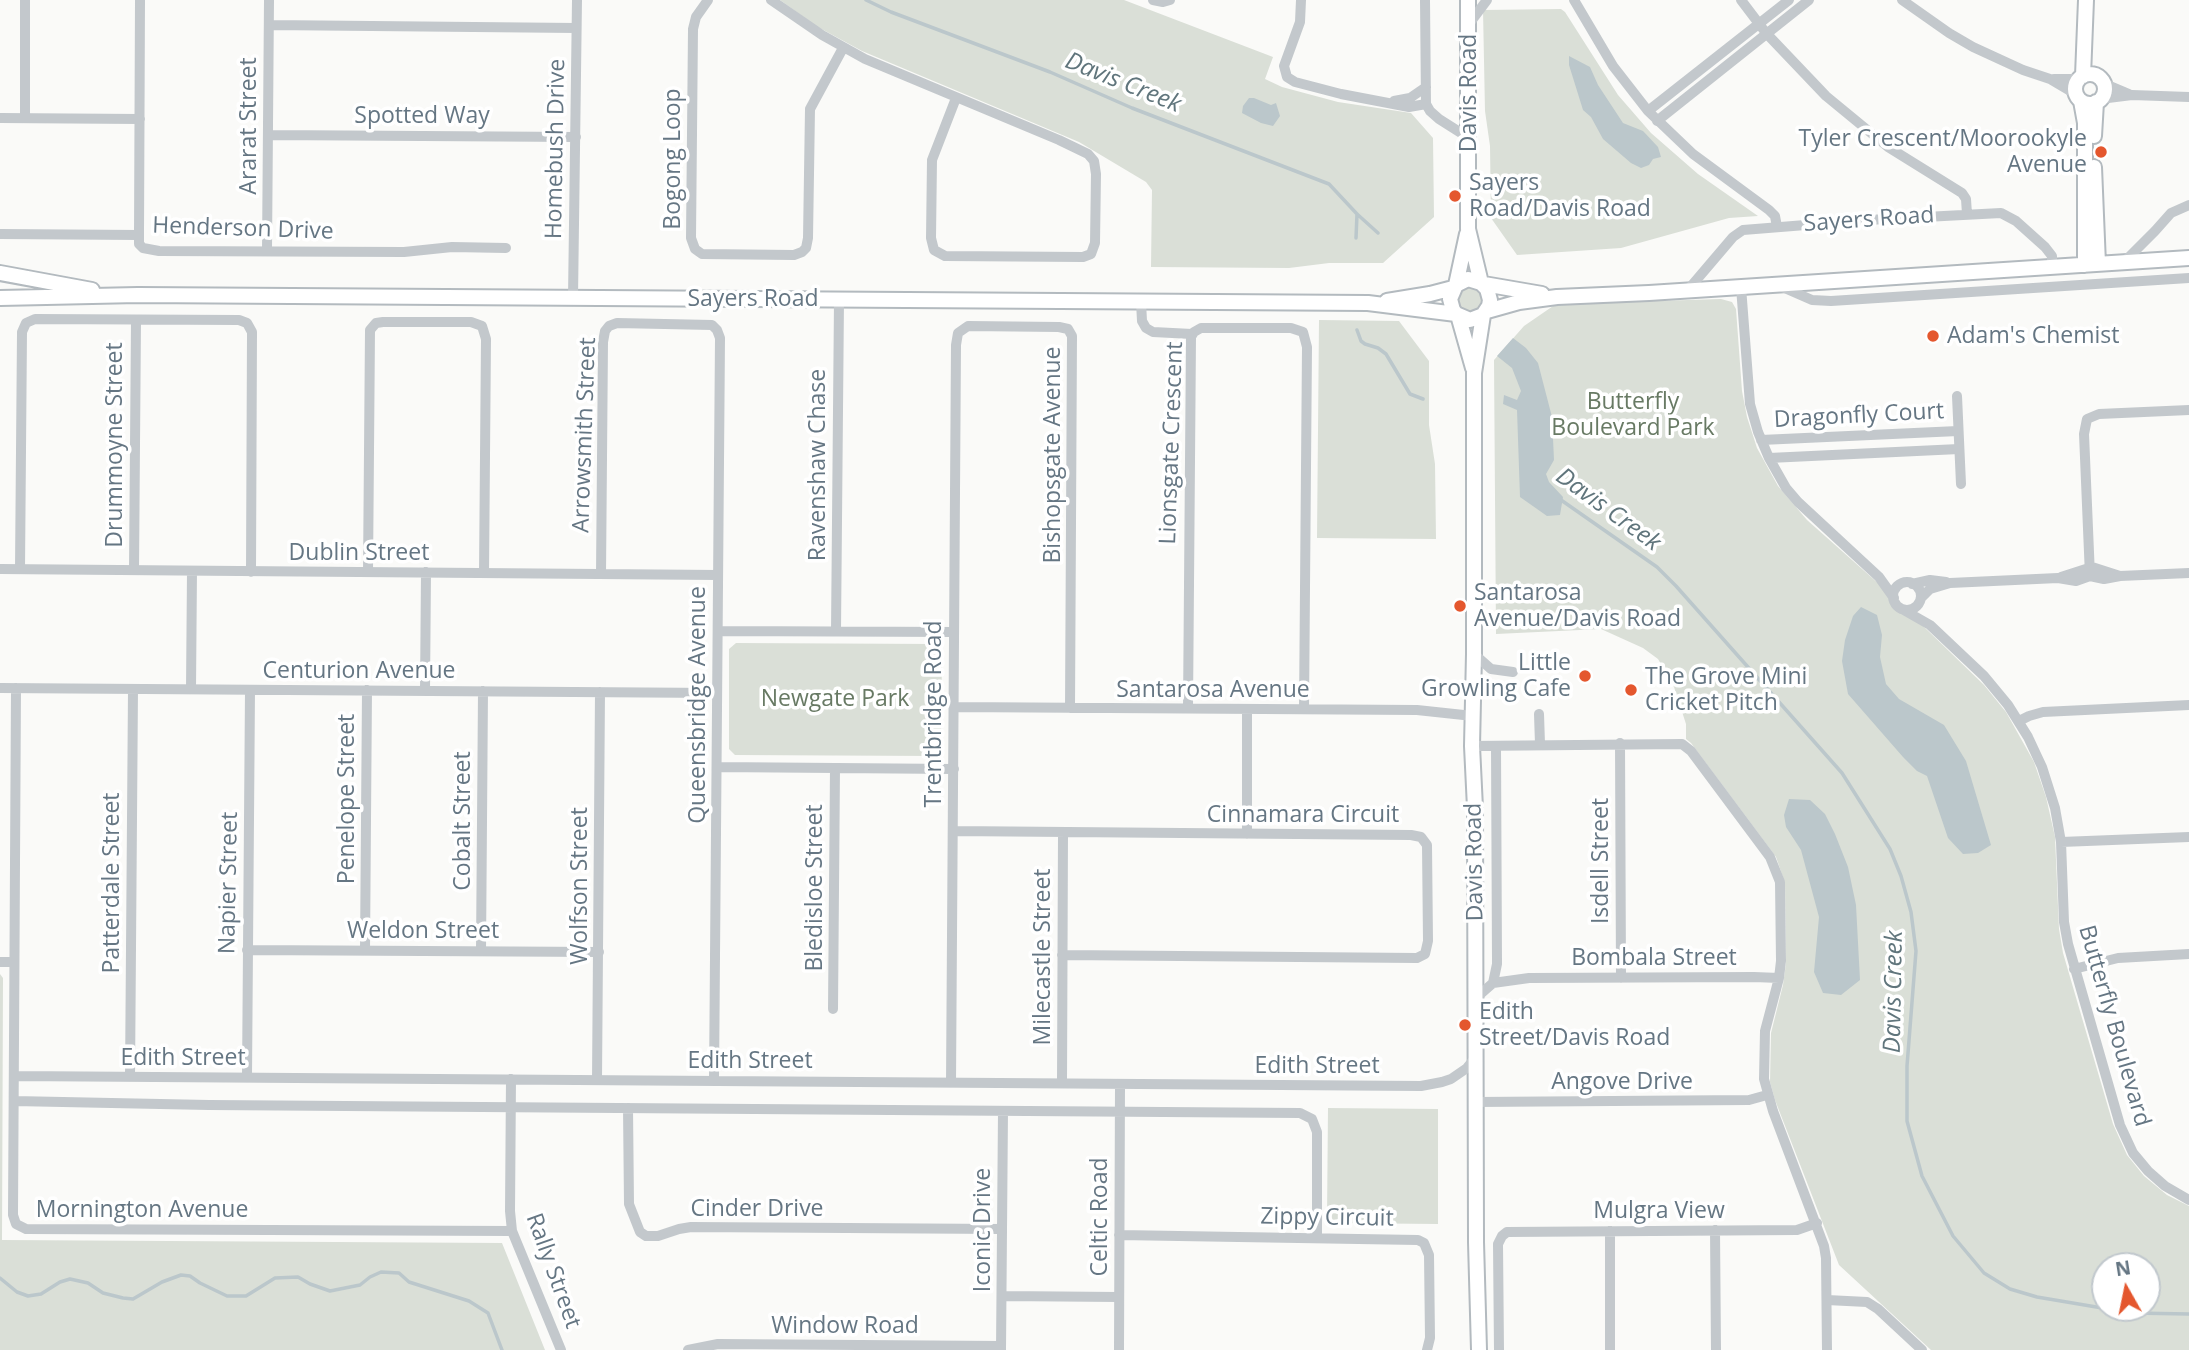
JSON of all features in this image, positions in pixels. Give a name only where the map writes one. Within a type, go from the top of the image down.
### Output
[{"type":"street","points":[[24,118],[25,0]]},
{"type":"street","name":"Henderson Drive","points":[[140,0],[141,246],[151,250],[404,252],[452,247],[506,248]]},
{"type":"street","name":"Ararat Street","points":[[267,251],[269,0]]},
{"type":"street","name":"Homebush Drive","points":[[573,298],[576,0]]},
{"type":"street","name":"Bogong Loop","points":[[708,0],[696,17],[693,29],[691,238],[695,249],[702,254],[794,255],[802,253],[806,248],[810,109],[843,48]]},
{"type":"street","points":[[771,0],[843,48],[886,69],[1059,140],[1091,157],[1096,174],[1096,239],[1091,254],[1083,257],[944,256],[934,250],[931,239],[932,160],[956,98]]},
{"type":"street","points":[[1153,0],[1170,0]]},
{"type":"street","points":[[1301,0],[1300,22],[1284,66],[1287,77],[1319,89],[1409,107],[1426,104]]},
{"type":"street","points":[[1425,0],[1426,104],[1438,119],[1469,138]]},
{"type":"street","name":"Davis Road","points":[[1454,287],[1468,229],[1468,0]]},
{"type":"street","points":[[1574,0],[1613,66],[1648,111],[1693,154],[1769,210],[1775,216],[1777,227]]},
{"type":"street","points":[[1741,0],[1766,33],[1820,90],[1910,162],[1962,194],[1966,199],[1968,214]]},
{"type":"street","points":[[1648,111],[1789,0]]},
{"type":"street","points":[[1657,121],[1809,0]]},
{"type":"street","points":[[1902,0],[1973,47],[2050,79],[2088,104],[2132,95],[2189,97]]},
{"type":"street","points":[[2086,0],[2091,79],[2104,93],[2099,101],[2094,125],[2092,264]]},
{"type":"street","points":[[2091,79],[2095,54],[2095,0]]},
{"type":"street","points":[[1469,24],[1490,1]]},
{"type":"street","points":[[269,25],[576,28]]},
{"type":"street","points":[[2050,79],[2091,79],[2132,95]]},
{"type":"street","points":[[2091,79],[2075,88],[2085,124],[2092,264]]},
{"type":"street","points":[[1387,102],[1410,98],[1426,87]]},
{"type":"street","points":[[0,118],[140,119]]},
{"type":"street","name":"Spotted Way","points":[[268,135],[576,137]]},
{"type":"street","points":[[2124,262],[2171,213],[2189,205]]},
{"type":"street","name":"Sayers Road","points":[[1686,291],[1739,232],[1749,229],[1993,212],[2008,216],[2048,251],[2052,256],[2052,267]]},
{"type":"street","name":"Davis Road","points":[[1468,229],[1482,283]]},
{"type":"street","points":[[0,234],[139,235]]},
{"type":"street","points":[[1558,297],[1468,279],[1454,287],[1450,299],[1452,310],[1470,320],[1519,302],[1558,297],[2189,258]]},
{"type":"street","name":"Sayers Road","points":[[0,272],[89,290],[138,295]]},
{"type":"street","points":[[1777,285],[1803,298],[1831,301],[2189,278]]},
{"type":"street","points":[[1474,373],[1485,313],[1490,300],[1490,294],[1482,283]]},
{"type":"street","name":"Sayers Road","points":[[0,298],[138,295],[1368,303],[1417,297],[1454,287]]},
{"type":"street","points":[[1741,287],[1749,394],[1754,421],[1769,458],[1786,488],[1879,577],[1898,607],[1915,608],[1930,589],[1950,583]]},
{"type":"street","name":"Ravenshaw Chase","points":[[836,631],[839,300]]},
{"type":"street","points":[[1141,302],[1142,321],[1146,328],[1153,332],[1192,334]]},
{"type":"street","name":"Sayers Road","points":[[1368,303],[1457,315]]},
{"type":"street","points":[[1457,315],[1474,373]]},
{"type":"street","name":"Drummoyne Street","points":[[134,570],[136,320]]},
{"type":"street","points":[[20,569],[23,327],[28,321],[239,320],[251,327],[251,572]]},
{"type":"street","points":[[368,572],[370,330],[383,322],[446,322],[478,324],[484,329],[486,339],[484,573]]},
{"type":"street","name":"Arrowsmith Street","points":[[601,574],[605,331],[617,323],[709,324],[717,330]]},
{"type":"street","name":"Bishopsgate Avenue","points":[[956,345],[958,333],[968,326],[1059,327],[1068,330],[1072,335],[1070,708]]},
{"type":"street","name":"Lionsgate Crescent","points":[[1188,708],[1190,342],[1192,334],[1205,327],[1295,328],[1305,335],[1304,709]]},
{"type":"street","name":"Queensbridge Avenue","points":[[715,1080],[720,338],[717,330]]},
{"type":"street","name":"Trentbridge Road","points":[[951,1082],[956,345]]},
{"type":"street","name":"Davis Road","points":[[1474,373],[1475,654],[1472,746],[1475,808],[1479,1350]]},
{"type":"street","name":"Dragonfly Court","points":[[1957,396],[1961,484]]},
{"type":"street","points":[[2090,572],[2084,434],[2087,419],[2099,414],[2189,410]]},
{"type":"street","name":"Dragonfly Court","points":[[1761,440],[1958,431]]},
{"type":"street","name":"Dragonfly Court","points":[[1769,458],[1959,449]]},
{"type":"street","name":"Dublin Street","points":[[0,569],[718,575]]},
{"type":"street","points":[[191,689],[192,571]]},
{"type":"street","points":[[425,691],[426,572]]},
{"type":"street","points":[[2090,572],[2104,579],[2189,573]]},
{"type":"street","points":[[1894,598],[1895,590],[1908,583],[1930,580],[1950,583],[2058,578],[2076,581],[2090,572]]},
{"type":"street","points":[[1879,577],[1908,583],[1919,589],[1921,599]]},
{"type":"street","name":"Butterfly Boulevard","points":[[1921,599],[1930,625]]},
{"type":"street","name":"Butterfly Boulevard","points":[[1902,609],[1930,625],[1984,676],[2020,721],[2042,766],[2061,842],[2064,922],[2074,969],[2115,1109],[2128,1144],[2139,1161],[2155,1178],[2189,1200]]},
{"type":"street","points":[[718,631],[954,632]]},
{"type":"street","points":[[1475,654],[1491,669],[1514,672]]},
{"type":"street","name":"Centurion Avenue","points":[[0,688],[718,693]]},
{"type":"street","name":"Mornington Avenue","points":[[16,688],[13,1076],[13,1215],[16,1224],[22,1228],[512,1231]]},
{"type":"street","name":"Patterdale Street","points":[[130,1077],[132,689]]},
{"type":"street","name":"Napier Street","points":[[247,1077],[250,690]]},
{"type":"street","name":"Penelope Street","points":[[365,950],[367,690]]},
{"type":"street","name":"Cobalt Street","points":[[481,951],[483,691]]},
{"type":"street","name":"Wolfson Street","points":[[597,1080],[600,692]]},
{"type":"street","points":[[2020,721],[2043,712],[2189,705]]},
{"type":"street","name":"Santarosa Avenue","points":[[954,707],[1417,710],[1473,716]]},
{"type":"street","points":[[1247,709],[1247,834]]},
{"type":"street","points":[[1539,714],[1540,744]]},
{"type":"street","points":[[1472,746],[1620,743],[1685,745],[1766,850],[1780,882],[1779,978],[1765,1031],[1763,1071],[1767,1095],[1826,1252],[1827,1350]]},
{"type":"street","name":"Isdell Street","points":[[1620,743],[1621,978]]},
{"type":"street","points":[[1477,997],[1493,983],[1497,964],[1496,746]]},
{"type":"street","points":[[717,767],[954,769]]},
{"type":"street","name":"Bledisloe Street","points":[[833,1009],[835,768]]},
{"type":"street","name":"Cinnamara Circuit","points":[[953,831],[1411,835],[1423,838],[1427,845],[1429,941],[1425,954],[1412,958],[1062,956]]},
{"type":"street","name":"Milecastle Street","points":[[1062,1083],[1063,832]]},
{"type":"street","points":[[2061,842],[2189,837]]},
{"type":"street","name":"Weldon Street","points":[[247,950],[598,952]]},
{"type":"street","points":[[2074,969],[2119,957],[2189,954]]},
{"type":"street","points":[[0,962],[14,962]]},
{"type":"street","name":"Bombala Street","points":[[1497,964],[1511,974],[1529,978]]},
{"type":"street","name":"Bombala Street","points":[[1493,983],[1529,978],[1779,978]]},
{"type":"street","name":"Edith Street","points":[[13,1076],[1429,1085],[1460,1074],[1476,1057]]},
{"type":"street","name":"Rally Street","points":[[511,1079],[512,1231],[561,1350]]},
{"type":"street","name":"Celtic Road","points":[[1119,1350],[1120,1084]]},
{"type":"street","name":"Angove Drive","points":[[1476,1102],[1749,1100],[1767,1095]]},
{"type":"street","name":"Edith Street","points":[[13,1101],[209,1105],[1300,1113],[1312,1119],[1317,1132],[1317,1237]]},
{"type":"street","name":"Cinder Drive","points":[[628,1108],[629,1204],[637,1225],[646,1236],[658,1236],[679,1228],[691,1227],[1002,1229]]},
{"type":"street","name":"Iconic Drive","points":[[1001,1348],[1003,1111]]},
{"type":"street","name":"Mulgra View","points":[[1499,1350],[1498,1244],[1502,1236],[1510,1231],[1797,1230],[1816,1223]]},
{"type":"street","points":[[1610,1230],[1610,1350]]},
{"type":"street","points":[[1715,1230],[1716,1350]]},
{"type":"street","name":"Zippy Circuit","points":[[1119,1235],[1412,1238],[1424,1243],[1429,1255],[1430,1338],[1427,1350]]},
{"type":"street","points":[[1002,1296],[1118,1297]]},
{"type":"street","points":[[1827,1300],[1867,1302],[1922,1350]]},
{"type":"street","name":"Window Road","points":[[688,1350],[718,1344],[1001,1348]]},
{"type":"green space","points":[[780,0],[1124,0],[1273,57],[1265,79],[1282,87],[1338,102],[1411,113],[1433,138],[1434,217],[1383,263],[1329,263],[1289,268],[1151,267],[1152,190],[1146,182],[1079,142],[862,51],[816,26]]},
{"type":"green space","points":[[1561,9],[1618,95],[1651,133],[1698,174],[1758,216],[1729,218],[1621,248],[1517,255],[1491,218],[1483,10]]},
{"type":"green space","points":[[1470,287],[1479,290],[1482,299],[1479,308],[1470,311],[1461,308],[1458,299],[1461,290]]},
{"type":"green space","name":"Butterfly Boulevard Park","points":[[1721,299],[1732,302],[1736,309],[1742,391],[1747,417],[1757,448],[1778,486],[1807,520],[1879,584],[1895,610],[1918,621],[1984,685],[2006,712],[2034,762],[2046,797],[2055,837],[2059,929],[2063,953],[2113,1124],[2127,1155],[2144,1176],[2167,1195],[2189,1206],[2189,1350],[1931,1350],[1839,1265],[1770,1082],[1771,1033],[1786,963],[1785,883],[1776,857],[1686,739],[1686,724],[1674,687],[1658,659],[1643,648],[1601,629],[1496,634],[1494,360],[1524,326],[1556,304]]},
{"type":"green space","points":[[1319,320],[1399,321],[1429,361],[1429,425],[1435,464],[1436,539],[1317,538]]},
{"type":"green space","name":"Newgate Park","points":[[736,643],[936,644],[942,650],[941,750],[935,756],[735,755],[729,749],[729,649]]},
{"type":"green space","points":[[0,974],[3,978],[2,1240],[502,1243],[545,1350],[0,1350]]},
{"type":"green space","points":[[1328,1108],[1438,1109],[1438,1224],[1331,1223],[1327,1218]]},
{"type":"shaded area","points":[[1569,56],[1590,67],[1598,85],[1623,123],[1643,131],[1658,147],[1661,157],[1653,159],[1649,165],[1641,168],[1603,139],[1591,117],[1583,110],[1569,65]]},
{"type":"shaded area","points":[[1249,98],[1271,105],[1276,103],[1280,116],[1273,126],[1242,113]]},
{"type":"shaded area","points":[[1513,338],[1526,348],[1538,363],[1552,417],[1554,460],[1546,474],[1549,482],[1563,497],[1560,515],[1547,516],[1520,497],[1517,410],[1503,404],[1504,395],[1517,400],[1521,391],[1512,368],[1497,356]]},
{"type":"shaded area","points":[[1861,607],[1877,615],[1882,635],[1880,657],[1886,684],[1899,699],[1944,725],[1966,761],[1991,845],[1978,853],[1963,854],[1948,838],[1927,776],[1917,771],[1903,757],[1848,694],[1842,661],[1845,640],[1853,616]]},
{"type":"shaded area","points":[[1789,799],[1810,800],[1825,814],[1848,867],[1856,905],[1860,980],[1841,995],[1823,993],[1814,972],[1819,917],[1801,850],[1786,827],[1784,815]]},
{"type":"waterway","name":"Davis Creek","points":[[866,0],[1050,72],[1132,108],[1329,184],[1378,233]]},
{"type":"waterway","name":"Davis Creek","points":[[1356,238],[1357,214]]},
{"type":"waterway","name":"Davis Creek","points":[[1357,330],[1361,341],[1386,354],[1410,394],[1423,399]]},
{"type":"waterway","name":"Davis Creek","points":[[1561,500],[1657,567],[1676,586],[1842,773],[1890,849],[1911,912],[1916,951],[1907,1066],[1907,1121],[1922,1176],[1953,1236],[1984,1273],[2010,1289],[2037,1297],[2132,1313],[2189,1314]]},
{"type":"waterway","points":[[0,1278],[17,1292],[28,1296],[41,1294],[70,1279],[88,1283],[103,1293],[133,1299],[162,1282],[181,1275],[190,1276],[227,1296],[246,1296],[275,1278],[298,1277],[330,1291],[360,1285],[381,1272],[399,1273],[409,1282],[469,1301],[488,1313],[502,1350]]},
{"type":"place","name":"Tyler Crescent/Moorookyle Avenue","points":[[2101,152]]},
{"type":"place","name":"Sayers Road/Davis Road","points":[[1455,196]]},
{"type":"place","name":"Adam's Chemist","points":[[1933,336]]},
{"type":"place","name":"Santarosa Avenue/Davis Road","points":[[1460,606]]},
{"type":"place","name":"Little Growling Cafe","points":[[1585,676]]},
{"type":"place","name":"The Grove Mini Cricket Pitch","points":[[1631,690]]},
{"type":"place","name":"Edith Street/Davis Road","points":[[1465,1025]]}]
